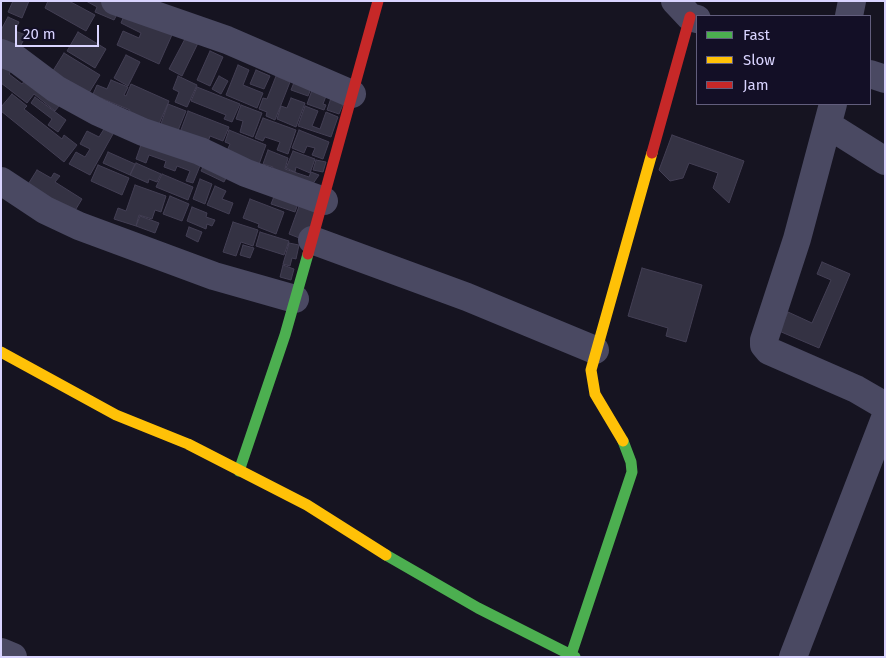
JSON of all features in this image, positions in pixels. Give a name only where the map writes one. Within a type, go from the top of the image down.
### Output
[{"type":"street","points":[[115,1],[227,40],[352,94]]},
{"type":"street","points":[[239,471],[295,299],[324,201],[378,1]]},
{"type":"street","points":[[849,15],[852,1]]},
{"type":"street","points":[[1,352],[116,415],[188,444],[307,504],[375,549],[478,608],[573,656],[632,472],[631,462],[620,432],[595,394],[591,370],[688,12]]},
{"type":"street","points":[[1,53],[16,59],[56,89],[98,112],[143,132],[200,151],[246,172],[324,201]]},
{"type":"street","points":[[871,74],[885,79]]},
{"type":"street","points":[[885,161],[831,114],[797,239],[764,340],[764,345],[769,350],[856,389],[885,406]]},
{"type":"street","points":[[1,181],[45,210],[79,226],[214,276],[295,299]]},
{"type":"street","points":[[312,240],[467,297],[595,350]]},
{"type":"street","points":[[793,657],[885,418]]},
{"type":"street","points":[[1,652],[13,657]]},
{"type":"building","points":[[13,1],[29,1],[22,18],[8,12]]},
{"type":"building","points":[[48,1],[69,1],[95,15],[86,31],[45,8]]},
{"type":"building","points":[[86,1],[108,1],[121,7],[114,20],[95,12],[97,7]]},
{"type":"building","points":[[128,6],[175,28],[159,64],[117,45],[123,31],[139,38],[141,33],[121,23]]},
{"type":"building","points":[[8,17],[19,22],[15,31],[26,35],[19,49],[1,40],[1,30]]},
{"type":"building","points":[[78,32],[106,49],[95,68],[67,51]]},
{"type":"building","points":[[186,37],[198,43],[182,76],[169,69]]},
{"type":"building","points":[[210,51],[223,57],[210,86],[197,80]]},
{"type":"building","points":[[64,53],[100,75],[87,96],[51,74]]},
{"type":"building","points":[[126,55],[140,62],[128,86],[114,78]]},
{"type":"building","points":[[1,57],[14,67],[9,74],[22,84],[29,75],[63,101],[55,111],[34,94],[27,103],[1,83]]},
{"type":"building","points":[[238,65],[249,70],[243,85],[263,93],[257,108],[226,95]]},
{"type":"building","points":[[256,70],[270,76],[264,89],[250,84]]},
{"type":"building","points":[[297,75],[314,81],[308,96],[291,90]]},
{"type":"building","points":[[178,76],[197,85],[187,107],[175,102],[179,92],[173,89]]},
{"type":"building","points":[[219,76],[228,81],[221,94],[212,89]]},
{"type":"building","points":[[276,76],[290,82],[275,120],[266,116],[267,112],[259,109],[263,98],[267,99]]},
{"type":"building","points":[[111,80],[128,87],[124,95],[126,96],[131,84],[169,101],[156,131],[126,119],[130,110],[101,98],[98,104],[90,101],[97,85],[107,89]]},
{"type":"building","points":[[315,82],[329,88],[323,104],[326,105],[324,110],[307,104]]},
{"type":"building","points":[[197,87],[240,104],[232,122],[224,119],[226,115],[191,101]]},
{"type":"building","points":[[12,94],[27,106],[24,109],[62,139],[64,135],[77,145],[64,162],[1,111],[1,107]]},
{"type":"building","points":[[332,95],[347,95],[339,114],[327,110]]},
{"type":"building","points":[[35,97],[66,120],[58,132],[48,125],[52,119],[31,103]]},
{"type":"building","points":[[291,98],[305,103],[296,127],[277,119],[281,106],[287,108]]},
{"type":"building","points":[[168,104],[186,111],[175,138],[158,132]]},
{"type":"building","points":[[241,105],[262,113],[253,137],[240,132],[243,121],[236,119]]},
{"type":"building","points":[[305,106],[318,111],[312,126],[320,129],[326,112],[338,117],[331,137],[298,126]]},
{"type":"building","points":[[188,111],[229,127],[223,141],[210,136],[207,145],[179,135]]},
{"type":"building","points":[[263,118],[296,130],[288,154],[277,150],[280,142],[265,137],[263,141],[255,138]]},
{"type":"building","points":[[104,129],[113,134],[90,175],[69,164],[76,152],[85,157],[90,149],[80,144],[87,131],[99,137]]},
{"type":"building","points":[[229,130],[266,145],[258,167],[226,153],[230,144],[225,142]]},
{"type":"building","points":[[299,130],[329,142],[323,159],[312,155],[315,148],[307,146],[304,153],[292,148]]},
{"type":"building","points":[[672,135],[744,161],[729,203],[713,188],[718,173],[689,163],[683,178],[670,181],[659,170]]},
{"type":"building","points":[[143,139],[202,161],[193,183],[186,181],[190,171],[177,166],[175,171],[164,167],[166,161],[149,155],[146,163],[136,159]]},
{"type":"building","points":[[268,150],[288,158],[285,169],[309,177],[311,172],[319,175],[310,188],[271,173],[273,167],[263,164]]},
{"type":"building","points":[[293,151],[315,159],[310,173],[296,167],[295,172],[286,168]]},
{"type":"building","points":[[108,152],[135,164],[130,175],[103,163]]},
{"type":"building","points":[[316,160],[326,162],[323,172],[313,170]]},
{"type":"building","points":[[206,161],[229,172],[224,182],[201,171]]},
{"type":"building","points":[[136,163],[161,174],[157,182],[149,179],[148,183],[130,175]]},
{"type":"building","points":[[98,165],[129,178],[122,195],[91,181]]},
{"type":"building","points":[[37,170],[51,178],[54,173],[60,176],[55,182],[82,199],[73,214],[27,186]]},
{"type":"building","points":[[162,174],[193,187],[188,200],[156,187]]},
{"type":"building","points":[[200,179],[212,184],[205,204],[193,199]]},
{"type":"building","points":[[135,185],[166,196],[161,212],[155,210],[152,219],[139,215],[136,226],[114,219],[118,208],[126,211]]},
{"type":"building","points":[[215,186],[226,191],[222,199],[233,203],[229,214],[207,205]]},
{"type":"building","points":[[277,189],[300,198],[295,212],[271,204]]},
{"type":"building","points":[[170,196],[189,204],[182,221],[163,214]]},
{"type":"building","points":[[302,198],[320,205],[307,241],[289,234]]},
{"type":"building","points":[[250,199],[284,212],[276,234],[258,227],[259,224],[243,218]]},
{"type":"building","points":[[192,207],[207,213],[206,217],[215,220],[212,226],[207,224],[206,229],[187,221]]},
{"type":"building","points":[[140,216],[159,223],[155,233],[136,226]]},
{"type":"building","points":[[233,222],[258,230],[253,246],[241,242],[236,256],[223,252]]},
{"type":"building","points":[[189,227],[202,232],[198,242],[186,236]]},
{"type":"building","points":[[260,232],[289,241],[284,255],[256,246]]},
{"type":"building","points":[[289,243],[299,245],[296,259],[292,258],[290,266],[283,264]]},
{"type":"building","points":[[243,245],[254,248],[250,258],[240,255]]},
{"type":"building","points":[[822,262],[850,274],[819,348],[779,331],[788,312],[812,323],[831,280],[817,274]]},
{"type":"building","points":[[283,265],[294,269],[291,280],[280,277]]},
{"type":"building","points":[[642,268],[702,285],[686,342],[666,336],[668,328],[628,316]]},
{"type":"traffic: fast","points":[[239,471],[285,335],[308,254]]},
{"type":"traffic: fast","points":[[571,655],[632,472],[631,462],[623,441]]},
{"type":"traffic: fast","points":[[386,555],[478,608],[575,657]]},
{"type":"traffic: slow","points":[[623,441],[595,394],[591,370],[652,153]]},
{"type":"traffic: slow","points":[[1,352],[116,415],[188,444],[307,505],[386,555]]},
{"type":"traffic: jam","points":[[308,254],[378,1]]},
{"type":"traffic: jam","points":[[652,153],[690,17]]}]
